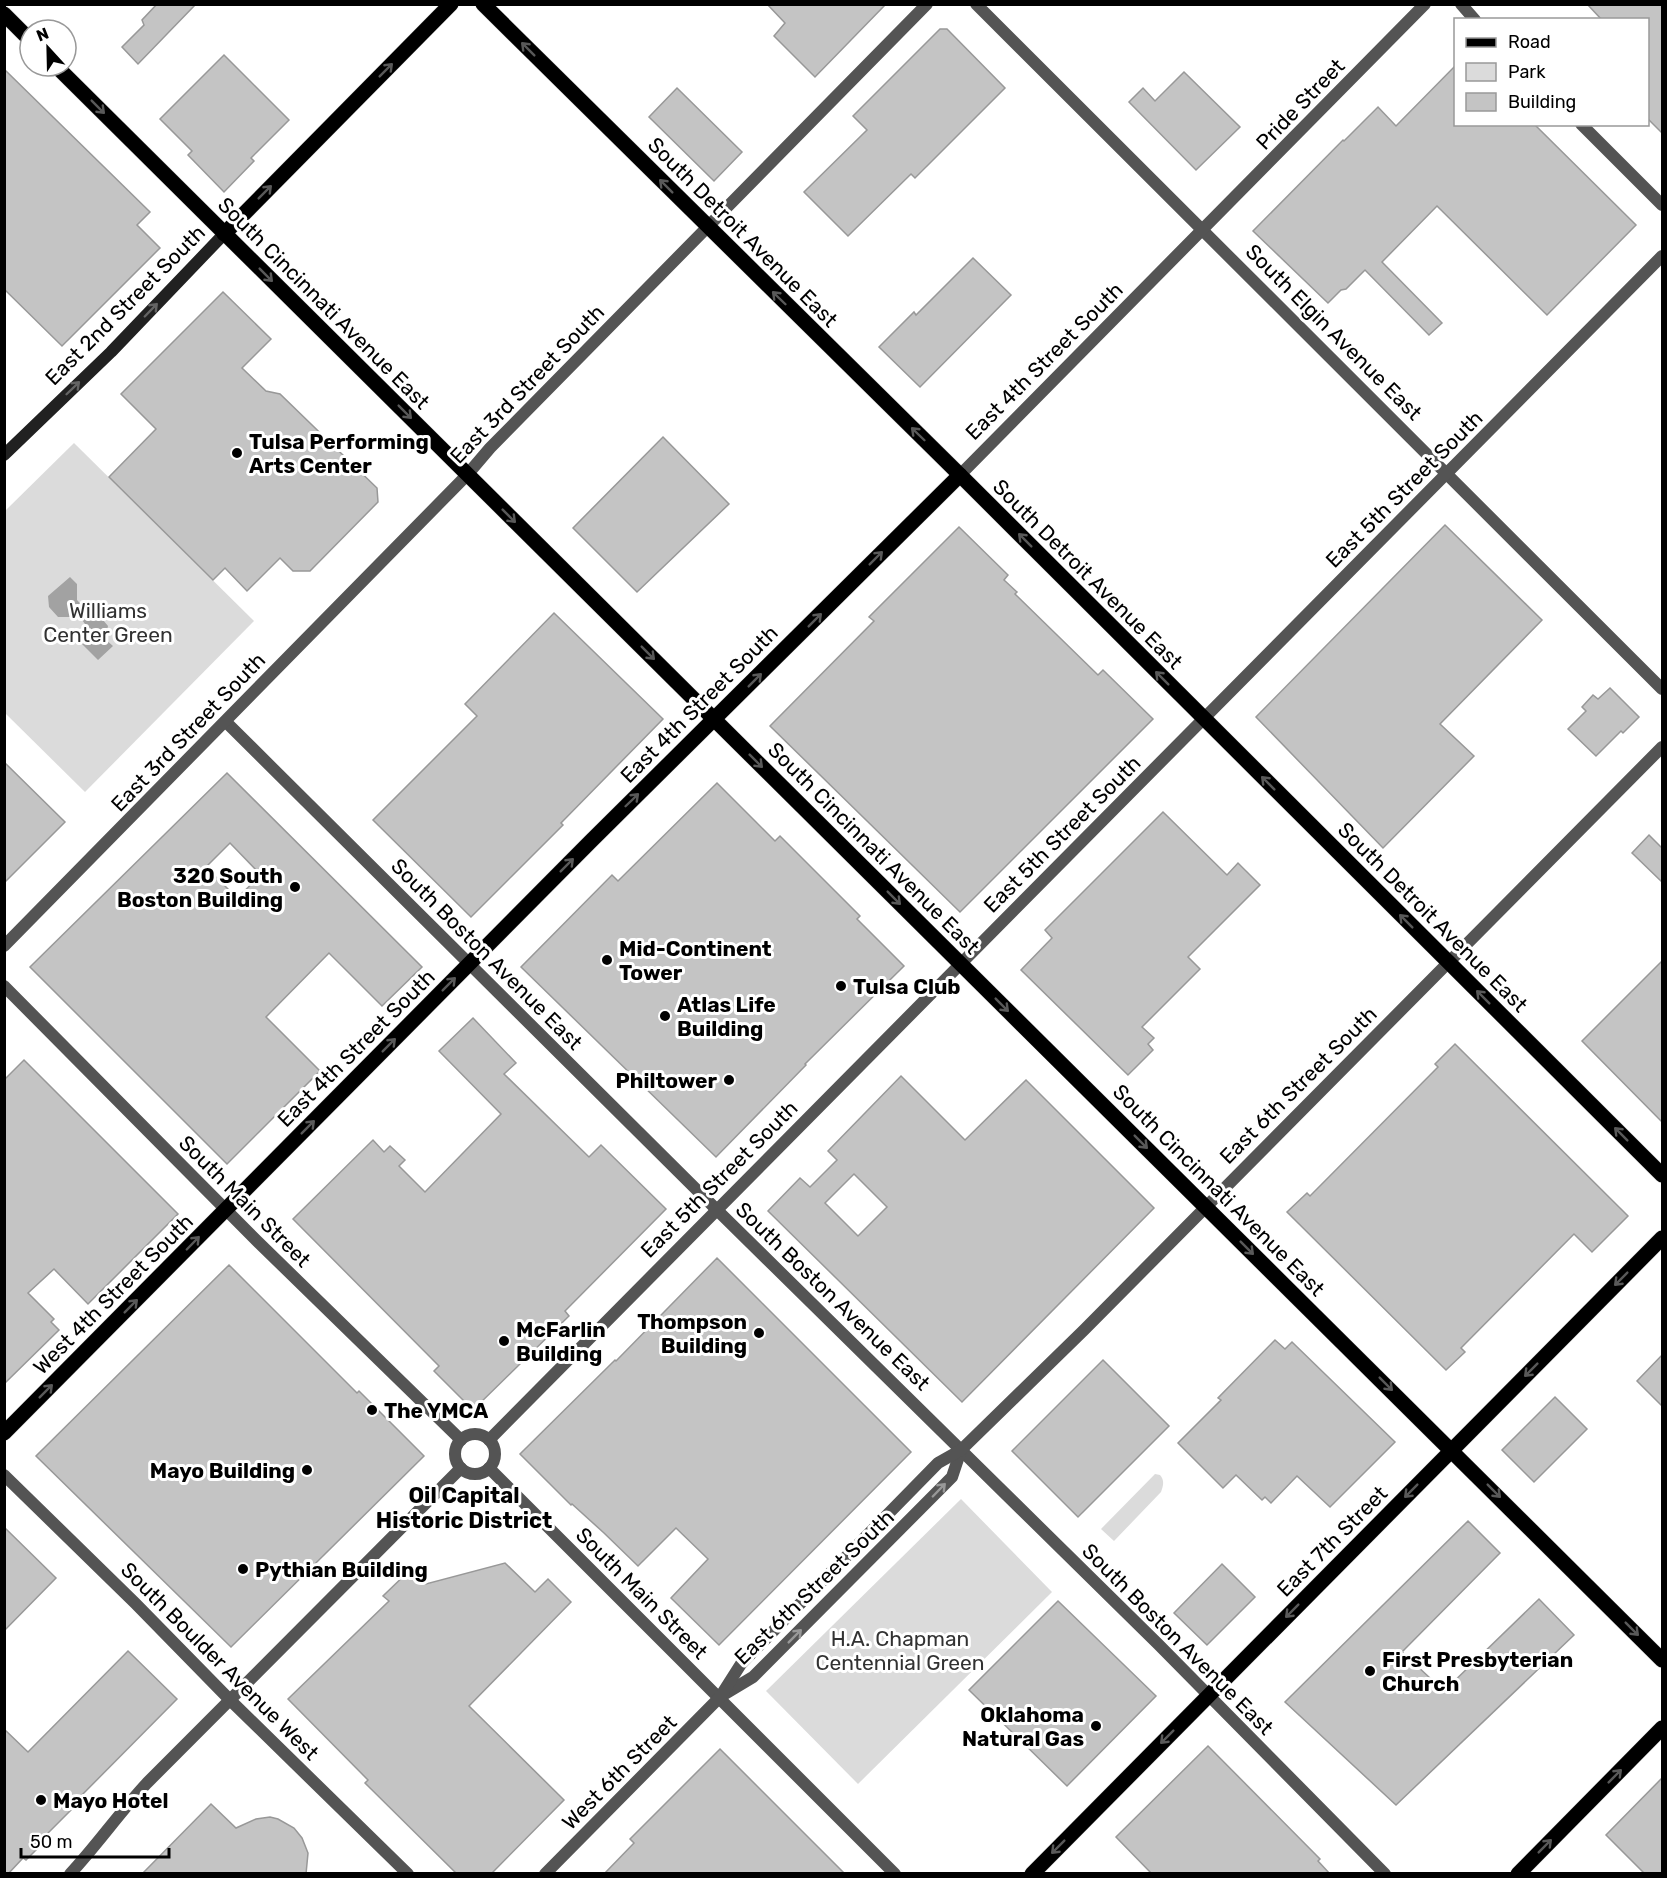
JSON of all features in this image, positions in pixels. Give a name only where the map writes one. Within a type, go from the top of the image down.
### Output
[{"type":"main road","name":"East 2nd Street South","points":[[4,455],[111,352],[451,4]]},
{"type":"main road","name":"South Detroit Avenue East","points":[[483,4],[960,475],[1203,720],[1662,1175]]},
{"type":"main road","points":[[4,14],[18,28]]},
{"type":"main road","name":"South Cincinnati Avenue East","points":[[68,78],[1662,1660]]},
{"type":"main road","name":"East 4th Street South","points":[[225,1210],[960,475]]},
{"type":"main road","name":"West 4th Street South","points":[[4,1432],[225,1210]]},
{"type":"main road","name":"East 7th Street","points":[[1032,1874],[1662,1238]]},
{"type":"main road","points":[[1518,1874],[1662,1728]]},
{"type":"street","name":"East 3rd Street South","points":[[4,946],[927,4]]},
{"type":"street","name":"South Elgin Avenue East","points":[[976,4],[1662,689]]},
{"type":"street","name":"Pride Street","points":[[1204,230],[1425,4]]},
{"type":"street","points":[[1461,4],[1474,18]]},
{"type":"street","points":[[1583,126],[1662,206]]},
{"type":"street","name":"East 4th Street South","points":[[960,475],[1204,230]]},
{"type":"street","name":"East 5th Street South","points":[[489,1440],[1662,256]]},
{"type":"street","name":"South Boston Avenue East","points":[[226,722],[961,1450],[1385,1874]]},
{"type":"street","name":"East 6th Street South","points":[[720,1697],[741,1664],[938,1463],[961,1450],[1084,1330],[1662,747]]},
{"type":"street","name":"South Main Street","points":[[4,986],[225,1210],[461,1440]]},
{"type":"street","points":[[476,1434],[489,1440],[495,1455],[489,1468],[475,1474],[461,1468],[455,1454],[456,1447],[461,1440],[476,1434]]},
{"type":"street","name":"East 6th Street South","points":[[720,1697],[753,1677],[931,1499],[952,1477],[961,1450]]},
{"type":"street","points":[[70,1874],[97,1845],[129,1802],[461,1468]]},
{"type":"street","name":"South Main Street","points":[[489,1468],[895,1874]]},
{"type":"street","name":"South Boulder Avenue West","points":[[4,1475],[408,1874]]},
{"type":"street","name":"West 6th Street","points":[[545,1874],[720,1697]]},
{"type":"green space","name":"Williams Center Green","points":[[74,443],[254,621],[85,792],[5,713],[4,512]]},
{"type":"green space","points":[[1155,1474],[1160,1475],[1163,1479],[1161,1492],[1114,1541],[1101,1529]]},
{"type":"green space","name":"H.A. Chapman Centennial Green","points":[[961,1499],[1052,1592],[858,1784],[766,1691]]},
{"type":"shaded area","points":[[70,577],[77,584],[77,600],[94,618],[103,620],[108,626],[105,639],[113,646],[98,660],[82,644],[85,624],[80,617],[58,617],[49,607],[48,596]]},
{"type":"building","points":[[157,4],[196,4],[138,64],[122,47],[144,25],[142,20]]},
{"type":"building","points":[[767,4],[886,4],[815,77],[774,36],[785,23]]},
{"type":"building","points":[[1587,4],[1662,4],[1662,133],[1649,120],[1649,18],[1600,18]]},
{"type":"building","points":[[940,29],[947,29],[1005,88],[915,178],[911,174],[848,236],[804,192],[867,130],[853,116]]},
{"type":"building","points":[[224,55],[289,120],[251,158],[254,161],[224,192],[188,155],[192,151],[160,119]]},
{"type":"building","points":[[1454,67],[1454,126],[1536,126],[1636,225],[1547,315],[1437,206],[1382,262],[1442,323],[1429,335],[1365,270],[1328,303],[1253,231],[1378,107],[1396,126]]},
{"type":"building","points":[[4,69],[150,212],[137,225],[160,248],[62,346],[4,289]]},
{"type":"building","points":[[1184,72],[1240,127],[1196,170],[1129,102],[1143,88],[1155,101]]},
{"type":"building","points":[[677,88],[742,152],[714,181],[649,117]]},
{"type":"building","points":[[973,258],[1011,295],[920,387],[879,347],[914,312],[916,315]]},
{"type":"building","name":"Tulsa Performing Arts Center","points":[[223,292],[271,339],[242,368],[266,391],[280,394],[377,488],[378,502],[310,571],[293,571],[280,558],[247,591],[225,568],[213,580],[109,477],[156,429],[121,394]]},
{"type":"building","points":[[663,437],[729,504],[637,592],[573,528]]},
{"type":"building","points":[[1445,525],[1542,620],[1440,724],[1474,756],[1383,848],[1256,717]]},
{"type":"building","points":[[959,527],[1008,575],[1004,580],[1017,592],[1015,594],[1098,675],[1103,670],[1153,719],[960,912],[770,726],[874,621],[869,617]]},
{"type":"building","points":[[554,613],[663,719],[561,823],[563,825],[471,917],[373,820],[477,716],[465,704]]},
{"type":"building","points":[[1610,688],[1639,717],[1596,756],[1568,729],[1586,711],[1582,707],[1593,695],[1598,699]]},
{"type":"building","points":[[4,762],[65,822],[4,883]]},
{"type":"building","points":[[227,773],[422,967],[382,1006],[329,953],[266,1017],[320,1071],[227,1164],[30,967]],"holes":[[[230,843],[261,875],[237,898],[206,867]]]},
{"type":"building","points":[[717,783],[775,841],[780,836],[860,916],[857,919],[904,966],[805,1064],[716,1157],[521,967],[612,875],[618,881]]},
{"type":"building","points":[[1163,812],[1227,875],[1238,863],[1260,885],[1188,957],[1200,969],[1142,1027],[1154,1038],[1148,1044],[1153,1050],[1128,1075],[1021,970],[1052,938],[1045,930]]},
{"type":"building","points":[[1649,835],[1662,848],[1662,882],[1632,853]]},
{"type":"building","points":[[1662,961],[1662,1122],[1582,1041]]},
{"type":"building","points":[[473,1018],[516,1063],[504,1074],[589,1157],[601,1145],[666,1209],[565,1311],[569,1316],[473,1410],[434,1371],[439,1366],[293,1219],[373,1140],[384,1152],[390,1146],[405,1160],[399,1166],[425,1192],[501,1114],[439,1051]]},
{"type":"building","points":[[1455,1044],[1628,1216],[1592,1252],[1574,1234],[1461,1348],[1465,1352],[1446,1370],[1287,1212],[1307,1193],[1310,1196],[1438,1067],[1435,1064]]},
{"type":"building","points":[[24,1060],[178,1214],[88,1304],[54,1269],[28,1293],[54,1319],[51,1322],[59,1330],[4,1384],[4,1080]]},
{"type":"building","points":[[901,1076],[965,1140],[1026,1080],[1154,1208],[962,1402],[768,1211],[800,1178],[810,1187],[837,1160],[828,1151]],"holes":[[[854,1174],[887,1207],[858,1236],[825,1203]]]},
{"type":"building","points":[[717,1258],[911,1452],[719,1645],[671,1598],[708,1559],[676,1528],[638,1566],[571,1505],[520,1454]]},
{"type":"building","points":[[229,1265],[357,1393],[359,1391],[424,1456],[231,1647],[36,1456]]},
{"type":"building","points":[[1275,1340],[1285,1349],[1292,1342],[1395,1442],[1330,1507],[1297,1476],[1271,1503],[1265,1497],[1262,1500],[1236,1475],[1223,1488],[1178,1443],[1221,1400],[1218,1398]]},
{"type":"building","points":[[1662,1355],[1662,1406],[1637,1381]]},
{"type":"building","points":[[1103,1360],[1169,1426],[1078,1517],[1012,1451]]},
{"type":"building","points":[[1555,1397],[1587,1429],[1534,1482],[1502,1450]]},
{"type":"building","name":"First Presbyterian Church","points":[[1468,1521],[1500,1553],[1402,1652],[1444,1691],[1539,1599],[1574,1635],[1396,1805],[1285,1702]]},
{"type":"building","points":[[4,1527],[56,1578],[4,1631]]},
{"type":"building","points":[[505,1563],[535,1592],[548,1579],[571,1602],[469,1706],[564,1800],[491,1874],[457,1874],[365,1783],[368,1780],[288,1699],[389,1601],[383,1596],[410,1570],[426,1584]]},
{"type":"building","points":[[1222,1564],[1255,1597],[1207,1645],[1174,1613]]},
{"type":"building","points":[[1058,1601],[1156,1696],[1067,1786],[969,1690]]},
{"type":"building","points":[[128,1651],[177,1699],[77,1800],[79,1802],[42,1839],[44,1842],[26,1860],[23,1858],[8,1874],[4,1874],[4,1729],[28,1752]]},
{"type":"building","points":[[1208,1746],[1320,1859],[1318,1861],[1330,1874],[1152,1874],[1116,1837]]},
{"type":"building","points":[[720,1749],[845,1874],[604,1874],[634,1843],[630,1839]]},
{"type":"building","points":[[1662,1778],[1662,1874],[1645,1874],[1606,1835]]},
{"type":"building","points":[[211,1804],[236,1828],[256,1819],[270,1817],[294,1828],[302,1838],[308,1853],[306,1874],[142,1874]]},
{"type":"place","name":"Tulsa Performing Arts Center","points":[[237,453]]},
{"type":"place","name":"320 South Boston Building","points":[[295,887]]},
{"type":"place","name":"Mid-Continent Tower","points":[[607,960]]},
{"type":"place","name":"Tulsa Club","points":[[841,986]]},
{"type":"place","name":"Atlas Life Building","points":[[665,1016]]},
{"type":"place","name":"Philtower","points":[[729,1080]]},
{"type":"place","name":"Thompson Building","points":[[759,1333]]},
{"type":"place","name":"McFarlin Building","points":[[504,1341]]},
{"type":"place","name":"The YMCA","points":[[372,1410]]},
{"type":"place","name":"Mayo Building","points":[[307,1470]]},
{"type":"place","name":"Pythian Building","points":[[243,1569]]},
{"type":"place","name":"First Presbyterian Church","points":[[1370,1671]]},
{"type":"place","name":"Oklahoma Natural Gas","points":[[1096,1726]]},
{"type":"place","name":"Mayo Hotel","points":[[41,1800]]},
{"type":"district","name":"Oil Capital Historic District","points":[[464,1508]]}]
